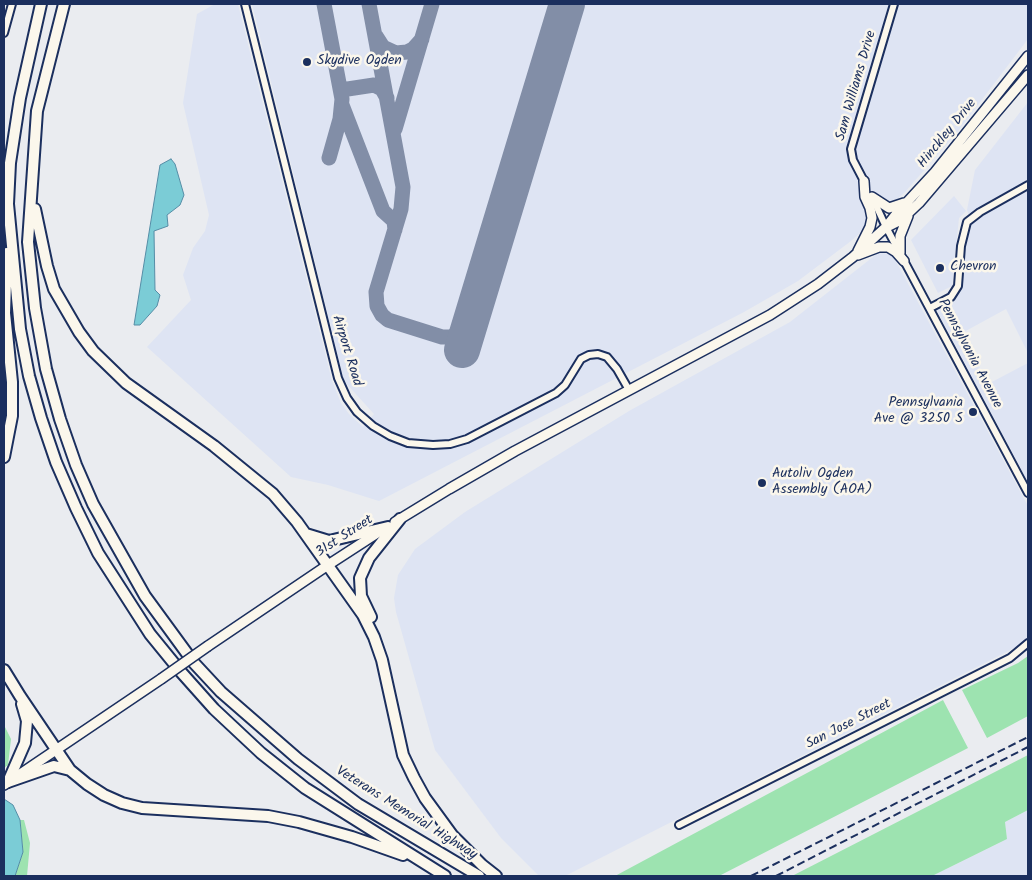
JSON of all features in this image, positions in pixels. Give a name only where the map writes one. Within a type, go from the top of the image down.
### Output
[{"type":"highway","points":[[4,457],[12,416],[12,382],[5,313],[10,164],[20,98],[41,4]]},
{"type":"highway","name":"Veterans Memorial Highway","points":[[64,4],[37,111],[28,242],[35,308],[46,369],[76,465],[93,504],[145,596],[194,663],[221,692],[298,759],[358,804],[479,876]]},
{"type":"highway","points":[[32,196],[47,266],[54,289],[74,324],[93,351],[126,383],[214,446],[267,488],[306,534],[363,614],[382,660],[403,755],[414,778],[425,798],[452,835],[496,876]]},
{"type":"highway","points":[[8,204],[20,329],[29,376],[41,418],[56,462],[76,508],[98,553],[122,592],[150,634],[181,672],[214,709],[261,753],[305,788],[446,876]]},
{"type":"highway","points":[[382,660],[382,645],[376,627],[361,596],[360,578],[370,558],[400,519]]},
{"type":"highway","points":[[306,534],[329,540],[388,526]]},
{"type":"highway","points":[[4,670],[70,770],[90,786],[122,803],[142,808],[268,816],[299,822],[343,834],[422,862]]},
{"type":"highway","points":[[6,784],[25,743],[27,721],[20,696]]},
{"type":"highway","points":[[6,784],[54,766],[70,770]]},
{"type":"main road","name":"Hinckley Drive","points":[[719,342],[794,300],[855,255],[886,228],[908,200],[936,172],[1028,56]]},
{"type":"main road","name":"Hinckley Drive","points":[[886,228],[901,220],[910,212],[971,144],[1028,75]]},
{"type":"main road","points":[[855,255],[870,227],[872,218],[865,197],[864,181]]},
{"type":"main road","points":[[872,197],[889,208],[908,200]]},
{"type":"main road","points":[[902,257],[900,236],[910,212]]},
{"type":"main road","points":[[855,255],[879,247],[888,247],[902,257]]},
{"type":"main road","name":"31st Street","points":[[6,784],[388,526],[515,451],[719,342]]},
{"type":"street","points":[[4,33],[12,4]]},
{"type":"street","name":"Airport Road","points":[[245,4],[338,378],[347,398],[358,412],[372,426],[408,443],[450,444],[467,439],[556,392],[565,385],[581,359],[589,355],[598,354],[607,357],[617,369],[629,390]]},
{"type":"street","name":"Sam Williams Drive","points":[[886,228],[853,160],[851,149],[894,4]]},
{"type":"street","points":[[930,308],[950,297],[958,286],[961,246],[967,222],[980,212],[1028,184]]},
{"type":"street","name":"Pennsylvania Avenue","points":[[886,228],[1028,493]]},
{"type":"street","name":"San Jose Street","points":[[679,825],[1010,658],[1028,643]]},
{"type":"shaded area","points":[[215,4],[238,4],[332,381],[341,403],[349,414],[363,427],[374,414],[344,381],[252,4],[1028,4],[1028,39],[955,135],[905,192],[851,241],[798,281],[744,312],[379,501],[328,485],[291,477],[147,347],[191,300],[183,275],[193,248],[205,231],[209,215],[183,103],[197,14]]},
{"type":"shaded area","points":[[1028,102],[1028,353],[1006,309],[962,333],[988,384],[1028,363],[1028,482],[936,309],[952,300],[961,288],[964,230],[971,221],[967,210],[975,170]]},
{"type":"shaded area","points":[[954,196],[966,211],[959,218],[952,286],[938,293],[911,240]]},
{"type":"shaded area","points":[[878,253],[892,254],[1028,506],[1028,641],[565,876],[539,876],[501,838],[435,750],[396,612],[394,598],[398,575],[415,549],[465,512],[629,411],[790,322]]},
{"type":"shaded area","points":[[1028,810],[1028,876],[932,876],[1007,839],[1005,822]]},
{"type":"green space","points":[[1028,656],[1028,716],[987,738],[962,690],[1018,663]]},
{"type":"green space","points":[[943,700],[968,748],[719,876],[615,876]]},
{"type":"green space","points":[[4,725],[11,739],[8,765],[4,768]]},
{"type":"green space","points":[[1028,755],[1028,810],[1005,822],[1007,839],[932,876],[792,876]]},
{"type":"green space","points":[[20,820],[24,820],[30,843],[27,876],[15,876],[23,852]]},
{"type":"water","points":[[171,159],[175,164],[184,195],[180,205],[167,215],[168,226],[154,231],[155,290],[160,295],[157,306],[140,325],[134,325],[160,165]]},
{"type":"water","points":[[4,799],[13,805],[20,820],[23,852],[15,876],[4,876]]},
{"type":"taxiway","points":[[324,4],[342,99],[340,119],[329,158]]},
{"type":"taxiway","points":[[369,4],[403,187],[401,209],[376,292],[377,306],[382,315],[388,320],[442,337],[460,334],[471,319]]},
{"type":"taxiway","points":[[395,129],[432,4]]},
{"type":"taxiway","points":[[376,36],[383,47],[396,53],[407,52],[413,49],[422,39]]},
{"type":"taxiway","points":[[341,90],[374,85],[382,89],[387,98]]},
{"type":"taxiway","points":[[342,105],[383,211],[394,221],[395,230]]},
{"type":"runway","points":[[462,350],[567,4]]},
{"type":"railway","points":[[751,876],[1028,737]]},
{"type":"railway","points":[[776,876],[1028,747]]},
{"type":"place","name":"Skydive Ogden","points":[[307,62]]},
{"type":"place","name":"Chevron","points":[[940,268]]},
{"type":"place","name":"Pennsylvania Ave @ 3250 S","points":[[973,412]]},
{"type":"place","name":"Autoliv Ogden Assembly (AOA)","points":[[762,483]]}]
